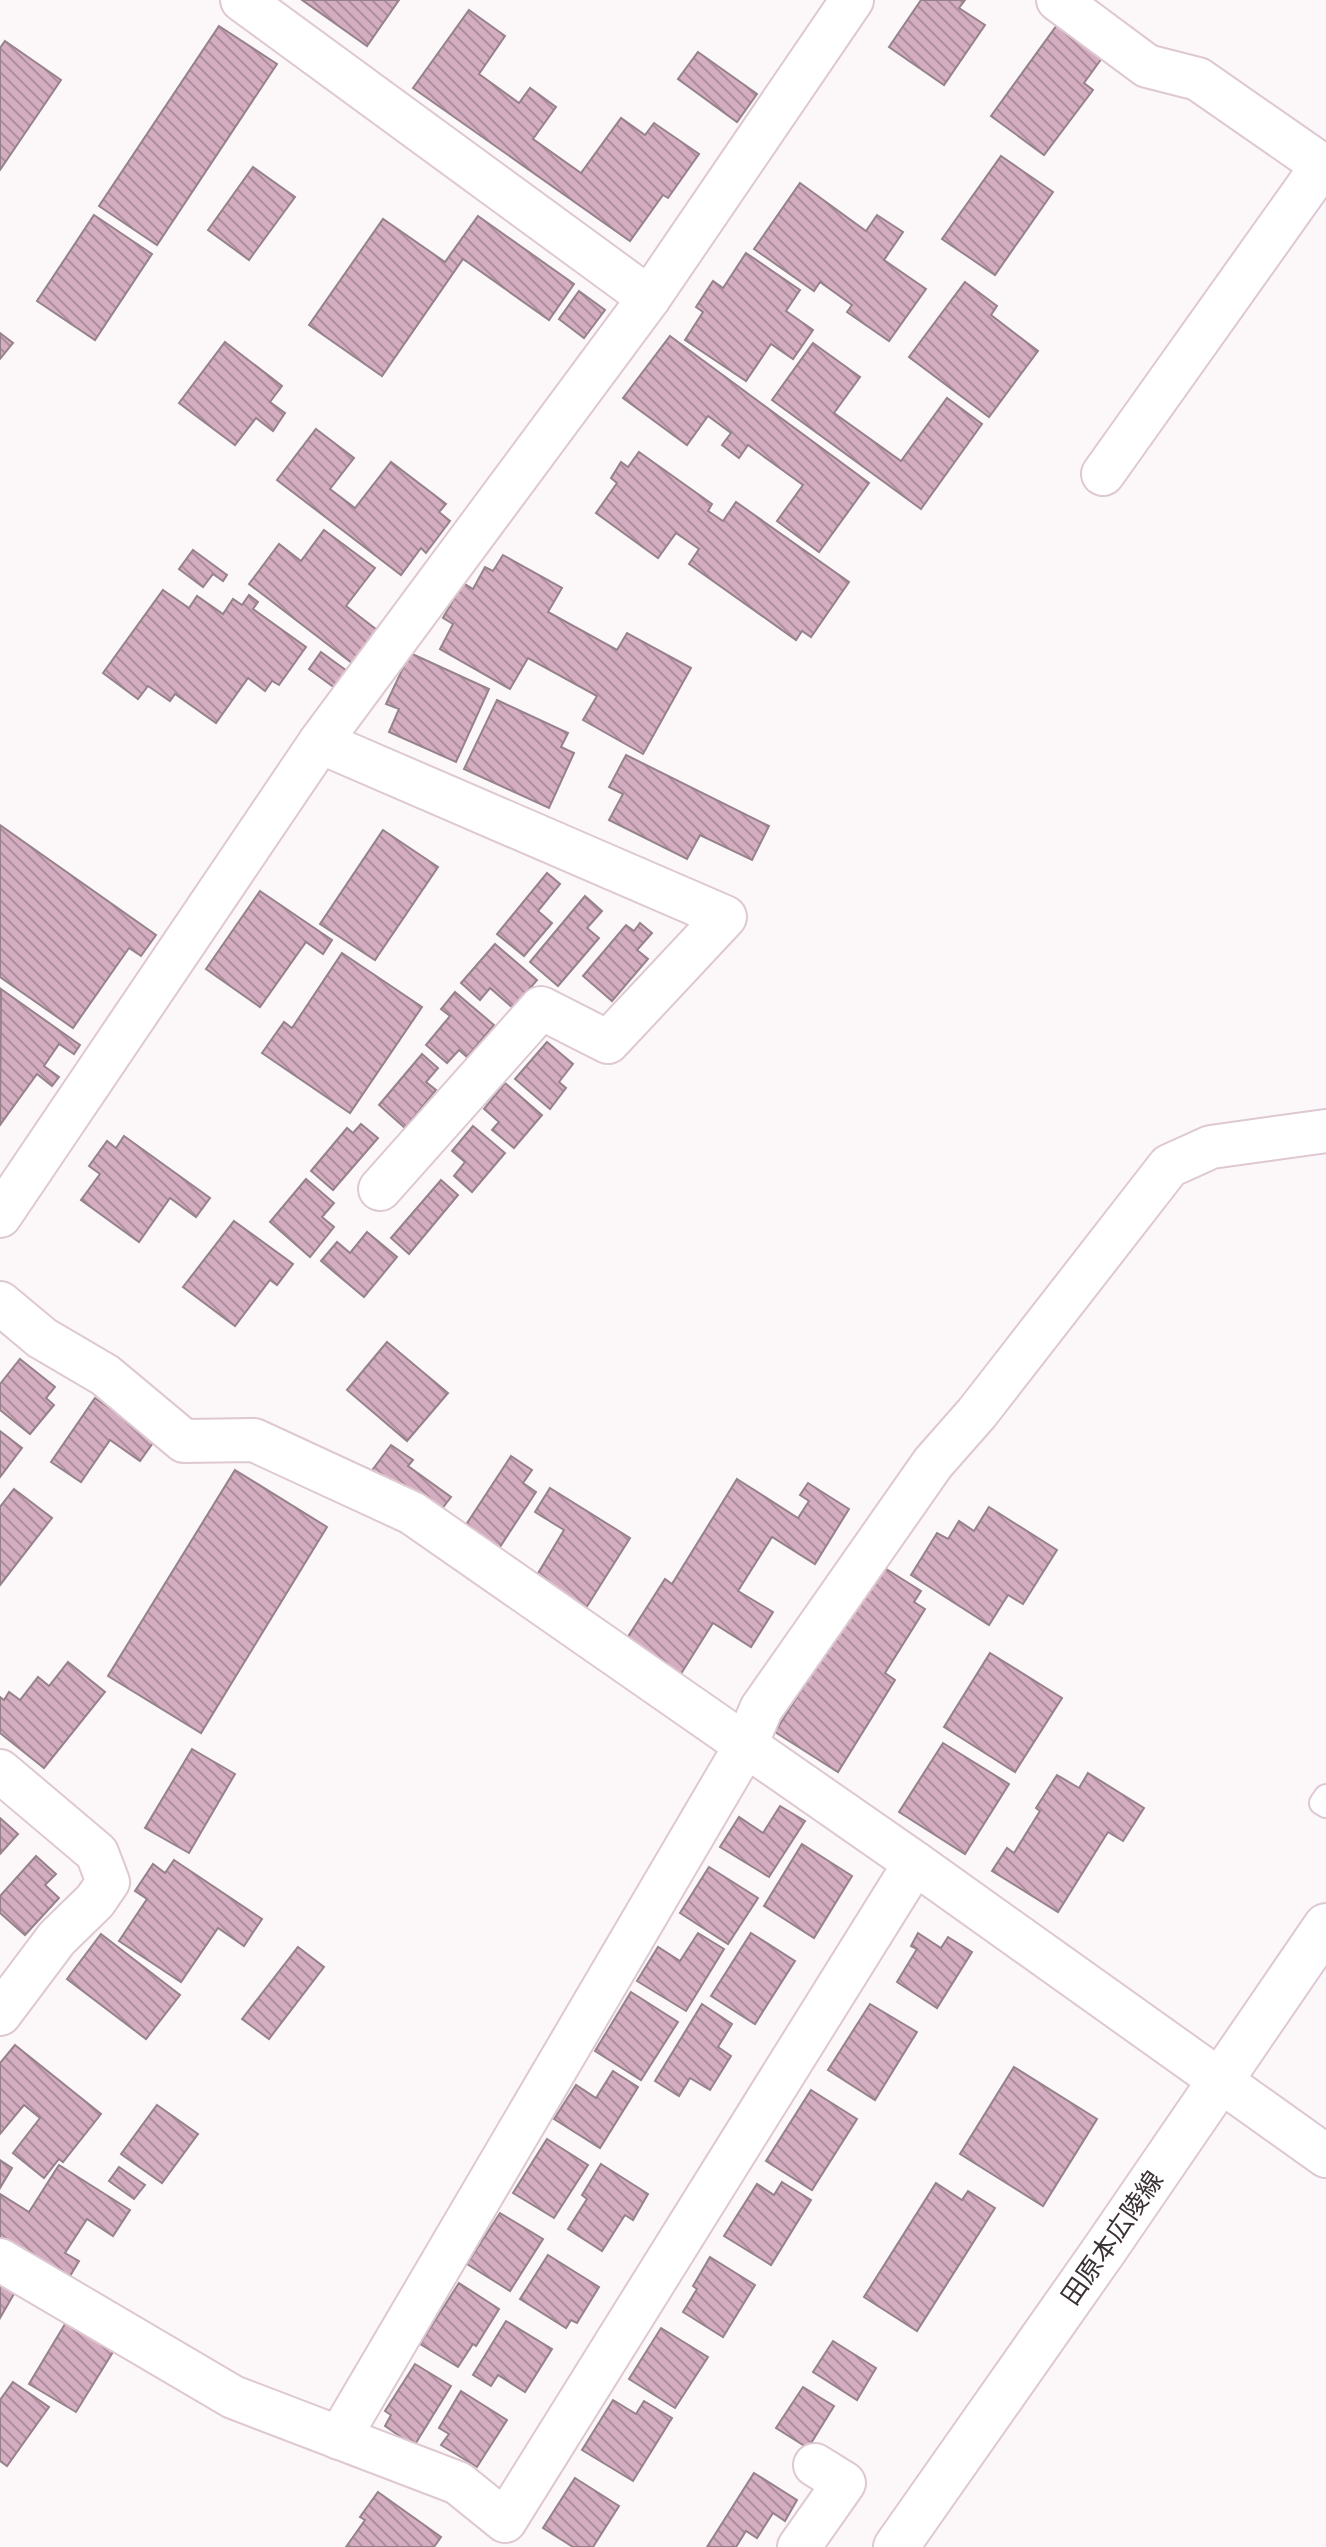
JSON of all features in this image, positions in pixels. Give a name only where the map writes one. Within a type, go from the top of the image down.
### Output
[{"type":"main road","name":"田原本広陵線","points":[[896,2547],[1326,1926]]},
{"type":"street","points":[[242,0],[649,298]]},
{"type":"street","points":[[0,1216],[320,742],[649,298],[852,0]]},
{"type":"street","points":[[1058,0],[1147,66],[1198,79],[1324,167],[1103,474]]},
{"type":"street","points":[[320,742],[725,917],[608,1042],[541,1008],[380,1189]]},
{"type":"street","points":[[339,2438],[746,1745],[761,1709],[933,1463],[977,1413],[1169,1166],[1211,1147],[1326,1131]]},
{"type":"street","points":[[0,1303],[42,1338],[105,1375],[184,1441],[254,1440],[412,1513],[915,1863],[1326,2156]]},
{"type":"street","points":[[0,1771],[97,1853],[108,1882],[95,1901],[57,1938],[0,2014]]},
{"type":"street","points":[[0,2260],[233,2397],[458,2483],[505,2521],[915,1863]]},
{"type":"street","points":[[799,2547],[844,2483],[815,2465]]},
{"type":"lane","points":[[1326,1796],[1321,1803],[1326,1806]]},
{"type":"building","points":[[302,0],[399,0],[367,46]]},
{"type":"building","points":[[921,0],[965,0],[959,8],[985,25],[944,85],[889,47]]},
{"type":"building","points":[[469,10],[505,36],[479,74],[519,103],[530,88],[556,107],[533,139],[581,173],[621,118],[645,135],[654,123],[699,154],[668,198],[663,195],[630,241],[413,88]]},
{"type":"building","points":[[1057,25],[1102,58],[1084,83],[1093,90],[1044,155],[991,116]]},
{"type":"building","points":[[219,26],[277,64],[157,245],[99,206]]},
{"type":"building","points":[[5,41],[61,80],[0,170],[0,48]]},
{"type":"building","points":[[698,52],[757,94],[737,122],[678,79]]},
{"type":"building","points":[[1001,156],[1053,192],[995,275],[942,239]]},
{"type":"building","points":[[253,167],[295,197],[249,260],[208,230]]},
{"type":"building","points":[[800,183],[866,231],[877,215],[903,232],[884,260],[926,289],[889,341],[847,312],[852,305],[820,282],[814,291],[754,249]]},
{"type":"building","points":[[94,215],[152,254],[95,340],[37,301]]},
{"type":"building","points":[[478,216],[574,284],[549,320],[463,259],[382,376],[309,325],[383,219],[445,262]]},
{"type":"building","points":[[746,253],[800,290],[786,311],[813,330],[793,359],[771,344],[746,381],[685,340],[703,312],[696,307],[713,281],[723,288]]},
{"type":"building","points":[[965,282],[997,306],[991,315],[1038,351],[989,417],[909,357]]},
{"type":"building","points":[[579,291],[605,310],[584,338],[559,319]]},
{"type":"building","points":[[0,333],[13,343],[0,359]]},
{"type":"building","points":[[670,336],[869,483],[819,552],[777,521],[803,485],[748,445],[739,458],[722,445],[731,433],[708,416],[687,445],[623,398]]},
{"type":"building","points":[[225,342],[282,386],[270,402],[285,413],[273,431],[256,418],[235,445],[179,403]]},
{"type":"building","points":[[813,343],[860,377],[834,413],[901,461],[947,398],[982,424],[921,509],[772,400]]},
{"type":"building","points":[[316,429],[354,458],[330,489],[355,508],[391,462],[446,504],[439,512],[450,521],[426,553],[421,548],[401,575],[277,480]]},
{"type":"building","points":[[639,452],[712,504],[708,511],[723,521],[736,502],[849,582],[811,637],[802,631],[796,640],[689,564],[699,549],[676,533],[658,558],[596,513],[617,483],[611,478],[621,462],[628,467]]},
{"type":"building","points":[[324,530],[375,568],[346,606],[377,630],[352,663],[249,584],[279,544],[301,561]]},
{"type":"building","points":[[193,550],[227,575],[223,581],[213,574],[203,587],[179,569]]},
{"type":"building","points":[[503,555],[562,588],[548,612],[617,650],[627,633],[691,668],[643,754],[583,720],[597,696],[528,658],[510,689],[440,649],[453,624],[443,618],[463,583],[473,589],[485,567],[493,571]]},
{"type":"building","points":[[163,590],[189,608],[197,596],[223,614],[233,599],[242,605],[249,595],[258,602],[253,609],[306,647],[279,685],[272,681],[265,691],[248,678],[216,723],[175,694],[170,701],[148,686],[138,699],[103,673]]},
{"type":"building","points":[[321,652],[347,671],[335,688],[309,669]]},
{"type":"building","points":[[410,653],[489,689],[456,762],[389,732],[399,709],[386,704]]},
{"type":"building","points":[[497,700],[568,733],[561,747],[574,753],[549,808],[464,769]]},
{"type":"building","points":[[626,755],[769,826],[752,860],[700,835],[687,859],[609,820],[623,794],[609,787]]},
{"type":"building","points":[[0,825],[156,935],[141,956],[129,948],[73,1028],[0,977]]},
{"type":"building","points":[[383,830],[438,867],[375,960],[320,924]]},
{"type":"building","points":[[547,873],[560,884],[538,911],[552,923],[524,956],[497,934]]},
{"type":"building","points":[[260,891],[332,940],[323,954],[306,942],[260,1007],[206,969]]},
{"type":"building","points":[[585,896],[602,911],[587,928],[599,938],[558,986],[530,962]]},
{"type":"building","points":[[640,923],[652,933],[637,950],[648,959],[612,1001],[583,976],[626,925],[634,931]]},
{"type":"building","points":[[495,944],[537,980],[513,1008],[490,988],[480,1000],[461,983]]},
{"type":"building","points":[[342,953],[422,1007],[350,1113],[262,1053],[284,1022],[292,1028]]},
{"type":"building","points":[[1,989],[80,1045],[74,1054],[59,1044],[44,1066],[59,1077],[52,1086],[37,1074],[0,1125]]},
{"type":"building","points":[[455,992],[494,1025],[467,1057],[459,1050],[447,1063],[426,1045],[450,1016],[441,1009]]},
{"type":"building","points":[[547,1042],[573,1064],[559,1082],[566,1088],[550,1109],[515,1079]]},
{"type":"building","points":[[422,1054],[438,1068],[426,1082],[436,1090],[405,1128],[379,1105]]},
{"type":"building","points":[[505,1083],[542,1115],[514,1148],[492,1130],[499,1122],[484,1109]]},
{"type":"building","points":[[361,1124],[378,1138],[333,1190],[311,1171],[347,1128],[353,1133]]},
{"type":"building","points":[[473,1126],[505,1153],[472,1192],[454,1176],[465,1162],[452,1151]]},
{"type":"building","points":[[124,1136],[210,1198],[196,1217],[170,1198],[139,1242],[81,1200],[100,1174],[89,1166],[107,1141],[116,1148]]},
{"type":"building","points":[[306,1179],[334,1203],[322,1217],[334,1227],[310,1257],[270,1222]]},
{"type":"building","points":[[441,1180],[458,1195],[409,1254],[391,1238]]},
{"type":"building","points":[[234,1221],[293,1264],[277,1285],[270,1280],[235,1326],[183,1287]]},
{"type":"building","points":[[367,1232],[397,1257],[364,1297],[321,1261],[337,1242],[350,1253]]},
{"type":"building","points":[[387,1342],[448,1393],[407,1441],[347,1390]]},
{"type":"building","points":[[20,1359],[55,1387],[46,1398],[54,1405],[30,1434],[0,1410],[0,1384]]},
{"type":"building","points":[[95,1398],[155,1440],[140,1461],[110,1440],[81,1482],[51,1462]]},
{"type":"building","points":[[0,1431],[22,1448],[0,1477]]},
{"type":"building","points":[[391,1445],[413,1460],[408,1466],[451,1497],[434,1519],[370,1473]]},
{"type":"building","points":[[511,1456],[532,1470],[523,1483],[536,1492],[492,1559],[458,1537]]},
{"type":"building","points":[[235,1470],[327,1527],[201,1733],[108,1676]]},
{"type":"building","points":[[737,1479],[798,1518],[809,1501],[800,1495],[808,1483],[849,1509],[815,1564],[772,1537],[738,1591],[773,1612],[751,1647],[713,1623],[679,1677],[624,1643],[665,1579],[672,1584]]},
{"type":"building","points":[[550,1488],[630,1538],[581,1616],[531,1585],[564,1530],[535,1512]]},
{"type":"building","points":[[14,1489],[52,1518],[0,1585],[0,1507]]},
{"type":"building","points":[[989,1507],[1057,1550],[1023,1604],[1008,1595],[989,1625],[911,1575],[937,1533],[948,1539],[959,1521],[974,1531]]},
{"type":"building","points":[[880,1565],[921,1591],[914,1602],[925,1609],[885,1673],[895,1680],[838,1772],[775,1732]]},
{"type":"building","points":[[990,1653],[1062,1698],[1015,1772],[944,1727]]},
{"type":"building","points":[[68,1662],[105,1692],[44,1768],[0,1733],[0,1697],[4,1700],[9,1692],[20,1700],[38,1677],[49,1686]]},
{"type":"building","points":[[943,1743],[1009,1784],[965,1854],[899,1812]]},
{"type":"building","points":[[192,1749],[235,1774],[189,1853],[145,1828]]},
{"type":"building","points":[[1088,1773],[1144,1808],[1123,1841],[1108,1832],[1058,1912],[992,1871],[1007,1848],[1014,1853],[1040,1811],[1036,1808],[1057,1775],[1079,1788]]},
{"type":"building","points":[[780,1806],[805,1821],[769,1877],[720,1847],[739,1817],[763,1833]]},
{"type":"building","points":[[0,1818],[18,1834],[0,1854]]},
{"type":"building","points":[[802,1844],[852,1876],[814,1938],[764,1906]]},
{"type":"building","points":[[36,1856],[56,1874],[45,1885],[59,1898],[25,1935],[0,1913],[0,1896]]},
{"type":"building","points":[[174,1860],[262,1919],[244,1946],[218,1928],[181,1982],[119,1941],[147,1899],[135,1891],[153,1864],[165,1873]]},
{"type":"building","points":[[709,1867],[758,1898],[728,1944],[680,1913]]},
{"type":"building","points":[[698,1933],[724,1949],[686,2011],[637,1981],[658,1947],[680,1961]]},
{"type":"building","points":[[751,1933],[795,1961],[755,2024],[711,1996]]},
{"type":"building","points":[[918,1933],[941,1948],[948,1937],[972,1952],[937,2008],[897,1982],[917,1949],[911,1946]]},
{"type":"building","points":[[101,1934],[180,1995],[146,2039],[67,1979]]},
{"type":"building","points":[[298,1947],[324,1967],[269,2039],[242,2019]]},
{"type":"building","points":[[631,1992],[678,2022],[641,2080],[595,2051]]},
{"type":"building","points":[[702,2004],[732,2024],[718,2047],[731,2056],[710,2090],[690,2078],[679,2096],[655,2081]]},
{"type":"building","points":[[870,2004],[917,2032],[875,2100],[828,2070]]},
{"type":"building","points":[[15,2045],[101,2114],[63,2162],[59,2159],[44,2178],[13,2153],[40,2118],[24,2105],[0,2134],[0,2063]]},
{"type":"building","points":[[1014,2067],[1097,2119],[1043,2206],[960,2154]]},
{"type":"building","points":[[613,2071],[638,2087],[600,2148],[554,2119],[576,2085],[596,2098]]},
{"type":"building","points":[[811,2090],[857,2119],[812,2190],[766,2161]]},
{"type":"building","points":[[157,2105],[198,2134],[162,2183],[121,2154]]},
{"type":"building","points":[[547,2139],[588,2165],[554,2218],[513,2193]]},
{"type":"building","points":[[0,2160],[12,2168],[0,2188]]},
{"type":"building","points":[[601,2164],[648,2194],[633,2220],[625,2215],[602,2251],[568,2229],[587,2199],[582,2195]]},
{"type":"building","points":[[59,2165],[130,2210],[113,2236],[87,2219],[65,2253],[79,2261],[67,2281],[0,2238],[0,2194],[29,2212]]},
{"type":"building","points":[[119,2167],[145,2185],[134,2199],[109,2181]]},
{"type":"building","points":[[782,2182],[811,2200],[771,2265],[724,2236],[757,2184],[774,2195]]},
{"type":"building","points":[[936,2183],[962,2200],[968,2191],[995,2208],[917,2331],[864,2297]]},
{"type":"building","points":[[500,2213],[543,2239],[510,2291],[467,2264]]},
{"type":"building","points":[[548,2255],[599,2287],[577,2323],[571,2320],[566,2328],[520,2299]]},
{"type":"building","points":[[710,2257],[755,2285],[723,2337],[683,2312],[697,2289],[693,2286]]},
{"type":"building","points":[[0,2277],[18,2287],[0,2318]]},
{"type":"building","points":[[459,2283],[499,2309],[476,2346],[473,2344],[458,2367],[420,2344]]},
{"type":"building","points":[[68,2319],[116,2347],[76,2412],[29,2384]]},
{"type":"building","points":[[506,2321],[552,2349],[525,2392],[498,2375],[491,2386],[473,2375]]},
{"type":"building","points":[[661,2328],[708,2357],[675,2408],[629,2379]]},
{"type":"building","points":[[833,2341],[876,2368],[857,2400],[813,2372]]},
{"type":"building","points":[[415,2364],[451,2386],[414,2446],[385,2426],[391,2415],[385,2411]]},
{"type":"building","points":[[13,2382],[49,2407],[7,2466],[0,2461],[0,2400]]},
{"type":"building","points":[[803,2387],[834,2406],[808,2448],[776,2428]]},
{"type":"building","points":[[461,2391],[507,2420],[477,2467],[441,2445],[449,2434],[439,2428]]},
{"type":"building","points":[[613,2400],[636,2414],[644,2401],[672,2418],[633,2481],[582,2450]]},
{"type":"building","points":[[754,2473],[797,2500],[785,2521],[773,2513],[757,2538],[746,2531],[736,2547],[707,2547]]},
{"type":"building","points":[[575,2478],[619,2506],[593,2547],[573,2547],[543,2528]]},
{"type":"building","points":[[378,2492],[441,2537],[434,2547],[346,2547],[365,2520],[360,2517]]}]
